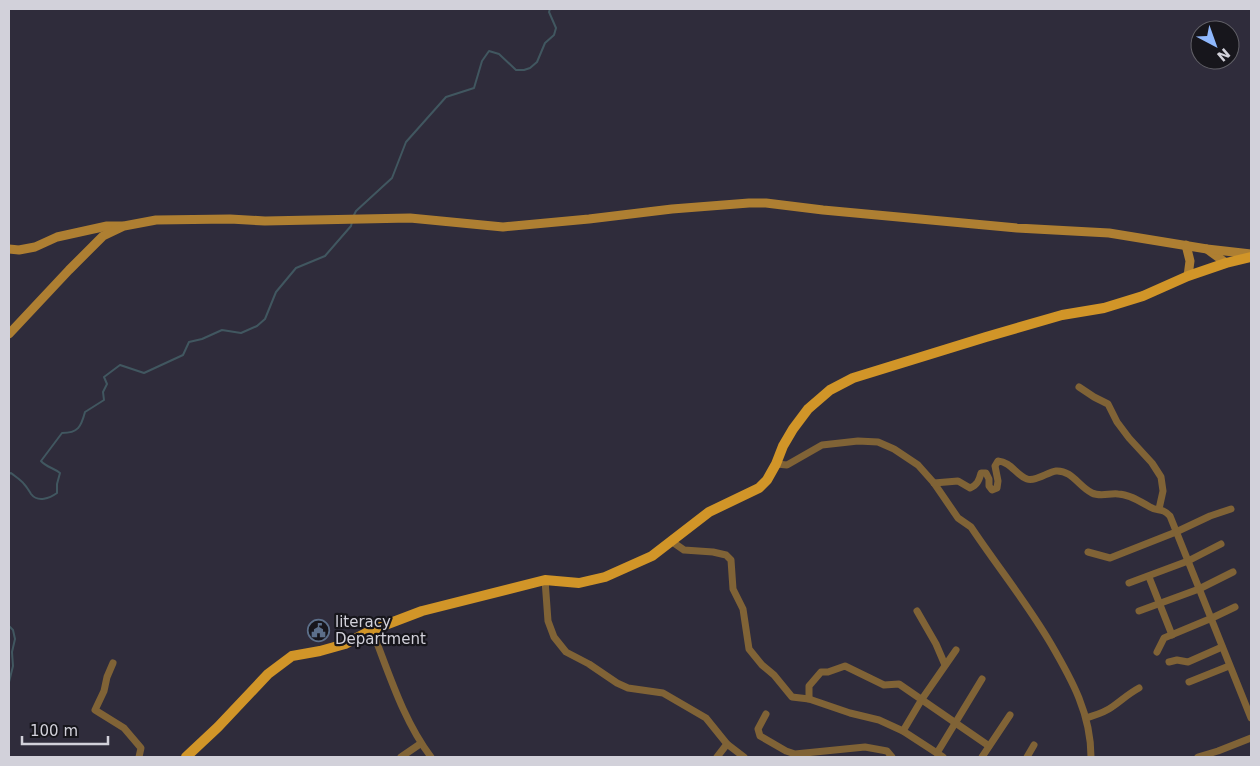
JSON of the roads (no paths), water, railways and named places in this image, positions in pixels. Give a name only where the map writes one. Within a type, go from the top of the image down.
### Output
[{"type":"main road","points":[[9,249],[19,250],[35,247],[57,237],[107,226],[124,226],[156,220],[230,219],[265,221],[410,218],[503,227],[672,209],[749,203],[1008,227],[1109,233],[1251,255]]},
{"type":"main road","points":[[9,334],[92,246],[103,236],[124,226]]},
{"type":"main road","points":[[1186,245],[1190,261],[1188,276]]},
{"type":"main road","points":[[1207,248],[1226,263]]},
{"type":"main road","points":[[186,757],[218,727],[268,674],[292,656],[345,644],[372,630],[422,612],[545,580],[580,583],[605,577],[652,556],[709,512],[760,488],[776,464],[782,446],[808,409],[830,390],[853,378],[1053,318],[1104,308],[1143,296],[1188,276],[1251,255]]},
{"type":"street","points":[[1079,387],[1108,404],[1117,422],[1152,463],[1161,477],[1163,491],[1159,509]]},
{"type":"street","points":[[776,464],[787,465],[822,445],[858,441],[878,442],[894,449],[918,465],[934,483],[958,518],[971,528],[1038,623],[1070,676],[1086,718],[1091,750],[1090,757]]},
{"type":"street","points":[[934,483],[958,481],[970,488],[979,481],[981,473],[986,473],[992,490],[997,488],[998,481],[995,466],[998,462],[1003,462],[1026,479],[1031,480],[1057,471],[1070,475],[1091,493],[1102,495],[1120,494],[1146,503],[1151,508],[1166,511],[1170,516],[1212,618],[1229,666],[1251,718]]},
{"type":"street","points":[[1088,552],[1110,558],[1231,509]]},
{"type":"street","points":[[671,541],[684,550],[726,554],[731,560],[733,589],[743,609],[749,649],[792,697],[809,699],[850,713],[879,720],[903,731],[940,755],[956,723],[982,680]]},
{"type":"street","points":[[1129,583],[1188,561],[1220,544]]},
{"type":"street","points":[[1139,612],[1199,589],[1233,572]]},
{"type":"street","points":[[1149,577],[1172,635]]},
{"type":"street","points":[[545,580],[548,622],[554,637],[566,652],[628,688],[662,693],[706,718],[727,744],[744,757]]},
{"type":"street","points":[[1157,652],[1164,638],[1235,607]]},
{"type":"street","points":[[917,611],[936,644],[945,665]]},
{"type":"street","points":[[372,630],[403,708],[420,744],[431,757]]},
{"type":"street","points":[[1169,662],[1177,660],[1188,662],[1222,647]]},
{"type":"street","points":[[903,731],[922,699],[956,650]]},
{"type":"street","points":[[113,663],[107,676],[104,691],[95,710],[124,728],[141,748],[139,757]]},
{"type":"street","points":[[809,699],[809,686],[820,672],[828,672],[846,666],[884,685],[899,684],[989,746]]},
{"type":"street","points":[[1189,682],[1229,666]]},
{"type":"street","points":[[1086,718],[1106,711],[1139,688]]},
{"type":"street","points":[[766,714],[758,729],[760,736],[797,756],[865,747],[887,751],[892,757]]},
{"type":"street","points":[[982,757],[1010,715]]},
{"type":"street","points":[[1198,757],[1251,738]]},
{"type":"street","points":[[401,757],[420,744]]},
{"type":"street","points":[[717,757],[727,744]]},
{"type":"street","points":[[1027,757],[1034,746]]},
{"type":"waterway","points":[[354,215],[392,178],[406,142],[446,97],[474,88],[482,61],[489,51],[499,54],[516,70],[530,68],[537,62],[545,43],[554,35],[556,28],[549,12],[550,9]]},
{"type":"waterway","points":[[9,474],[11,473],[20,480],[34,497],[40,499],[48,498],[57,493],[60,473],[41,461],[62,433],[72,432],[78,428],[85,412],[104,400],[103,392],[107,384],[104,377],[120,365],[144,373],[183,355],[189,342],[202,339],[222,330],[241,333],[257,326],[265,319],[276,292],[296,268],[325,256],[351,226],[352,222]]},
{"type":"waterway","points":[[9,626],[13,630],[15,639],[12,652],[13,666],[9,682]]},
{"type":"place","name":"literacy Department","points":[[319,631]]}]
